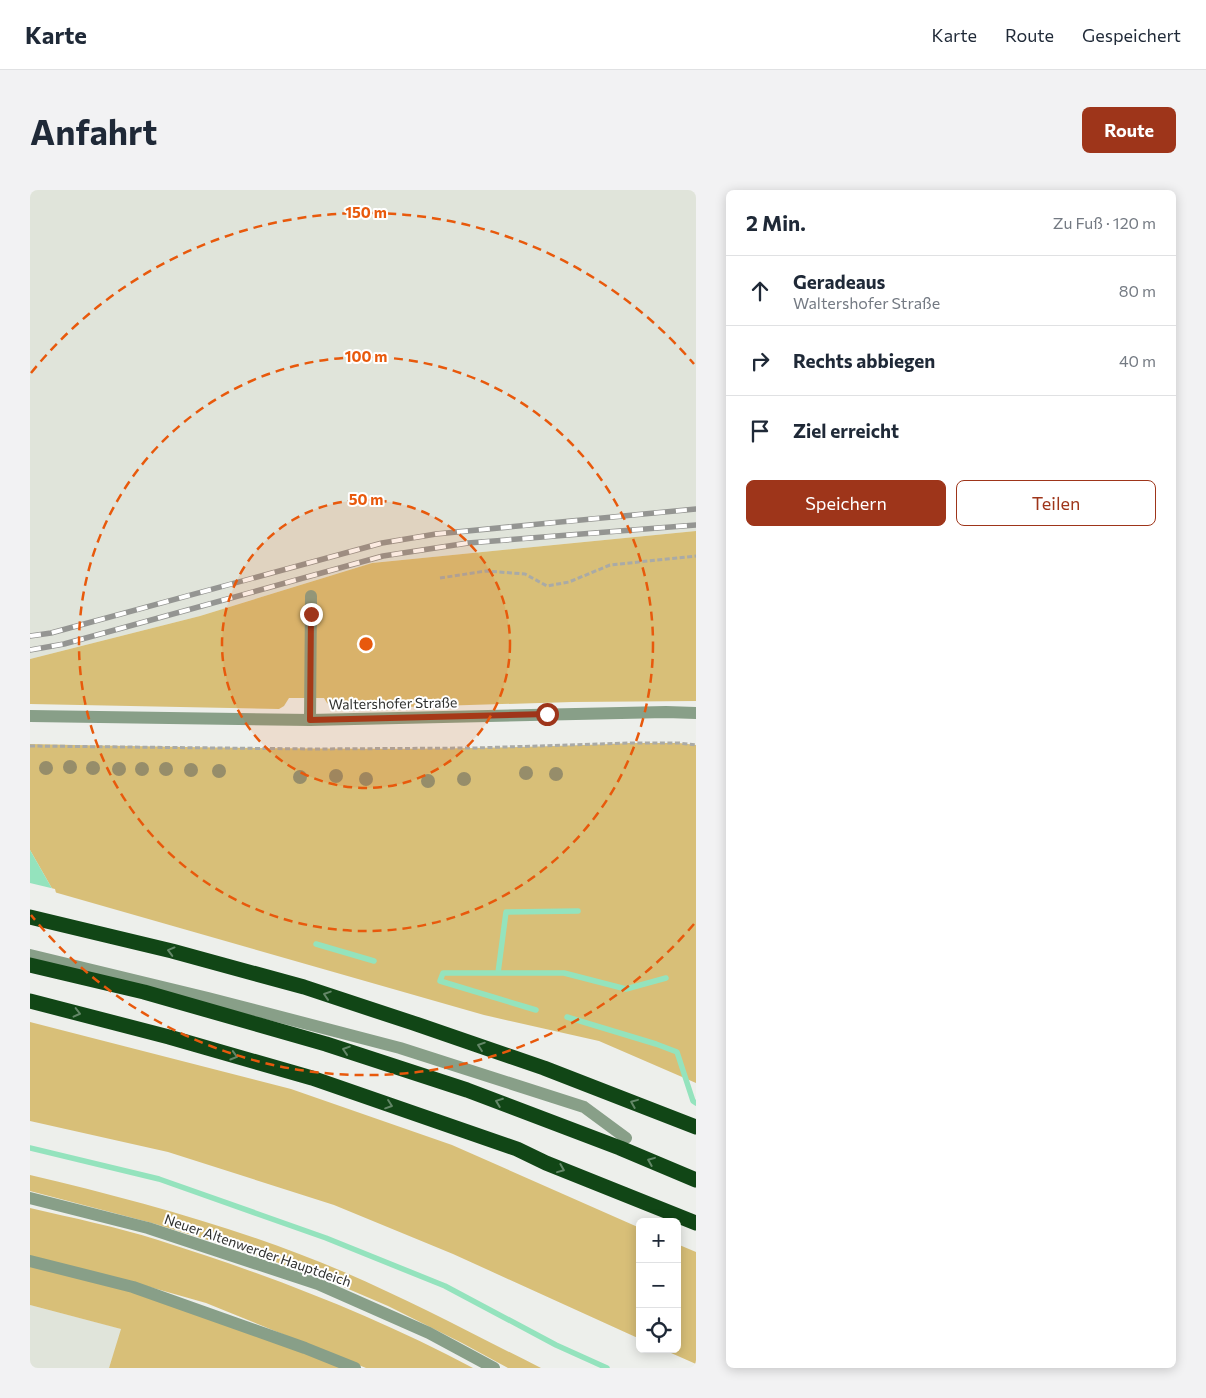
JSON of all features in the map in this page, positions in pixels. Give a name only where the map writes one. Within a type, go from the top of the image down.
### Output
[{"type":"highway","points":[[30,917],[172,951],[313,990],[544,1068],[696,1127]]},
{"type":"highway","points":[[30,965],[144,992],[336,1047],[467,1090],[620,1148],[696,1180]]},
{"type":"highway","points":[[30,1001],[169,1037],[312,1078],[517,1149],[546,1163],[696,1223]]},
{"type":"street","points":[[310,720],[311,596]]},
{"type":"street","name":"Waltershofer Straße","points":[[30,716],[310,720],[666,712],[696,713]]},
{"type":"street","points":[[30,956],[208,998],[400,1048],[584,1107],[626,1138]]},
{"type":"street","name":"Neuer Altenwerder Hauptdeich","points":[[30,1198],[148,1228],[318,1284],[429,1334],[494,1368]]},
{"type":"street","points":[[30,1262],[133,1287],[305,1348],[354,1368]]},
{"type":"path","points":[[440,578],[486,571],[525,574],[548,586],[569,582],[610,565],[696,556]]},
{"type":"path","points":[[30,746],[333,749],[485,748],[629,743],[696,745]]},
{"type":"shaded area","points":[[30,190],[696,190],[696,531],[372,563],[200,616],[30,659]]},
{"type":"shaded area","points":[[696,531],[696,701],[572,702],[338,709],[327,703],[324,698],[289,698],[284,706],[279,709],[30,704],[30,659],[200,616],[372,563]]},
{"type":"shaded area","points":[[629,743],[696,745],[696,1083],[599,1041],[484,1015],[54,892],[30,850],[30,744],[404,749]]},
{"type":"shaded area","points":[[30,850],[54,892],[30,888]]},
{"type":"shaded area","points":[[30,1022],[291,1089],[452,1145],[636,1226],[636,1337],[453,1254],[334,1205],[168,1152],[30,1121]]},
{"type":"shaded area","points":[[30,1175],[189,1217],[267,1242],[344,1272],[443,1318],[541,1368],[508,1368],[388,1306],[325,1279],[244,1251],[152,1223],[30,1191]]},
{"type":"shaded area","points":[[30,1208],[142,1235],[279,1281],[397,1330],[473,1368],[366,1368],[206,1303],[125,1280],[30,1257]]},
{"type":"shaded area","points":[[681,1246],[696,1252],[696,1364],[671,1353],[681,1353]]},
{"type":"shaded area","points":[[30,1262],[133,1287],[355,1368],[109,1368],[121,1329],[30,1305]]},
{"type":"shaded area","points":[[30,1305],[122,1329],[109,1368],[30,1368]]},
{"type":"pier","points":[[30,883],[55,889],[56,893],[54,895],[30,890]]},
{"type":"waterway","points":[[536,1010],[440,981],[443,973],[498,973],[506,912],[578,911]]},
{"type":"waterway","points":[[316,944],[374,961]]},
{"type":"waterway","points":[[498,973],[564,973],[626,989],[666,978]]},
{"type":"waterway","points":[[567,1017],[677,1052],[693,1101],[696,1103]]},
{"type":"waterway","points":[[30,1148],[159,1179],[326,1238],[445,1286],[556,1345],[607,1368]]},
{"type":"railway","points":[[30,636],[51,633],[382,543],[436,534],[696,509]]},
{"type":"railway","points":[[30,650],[64,644],[383,556],[468,543],[696,525]]},
{"type":"route","points":[[311,614],[310,720],[547,714]]}]
